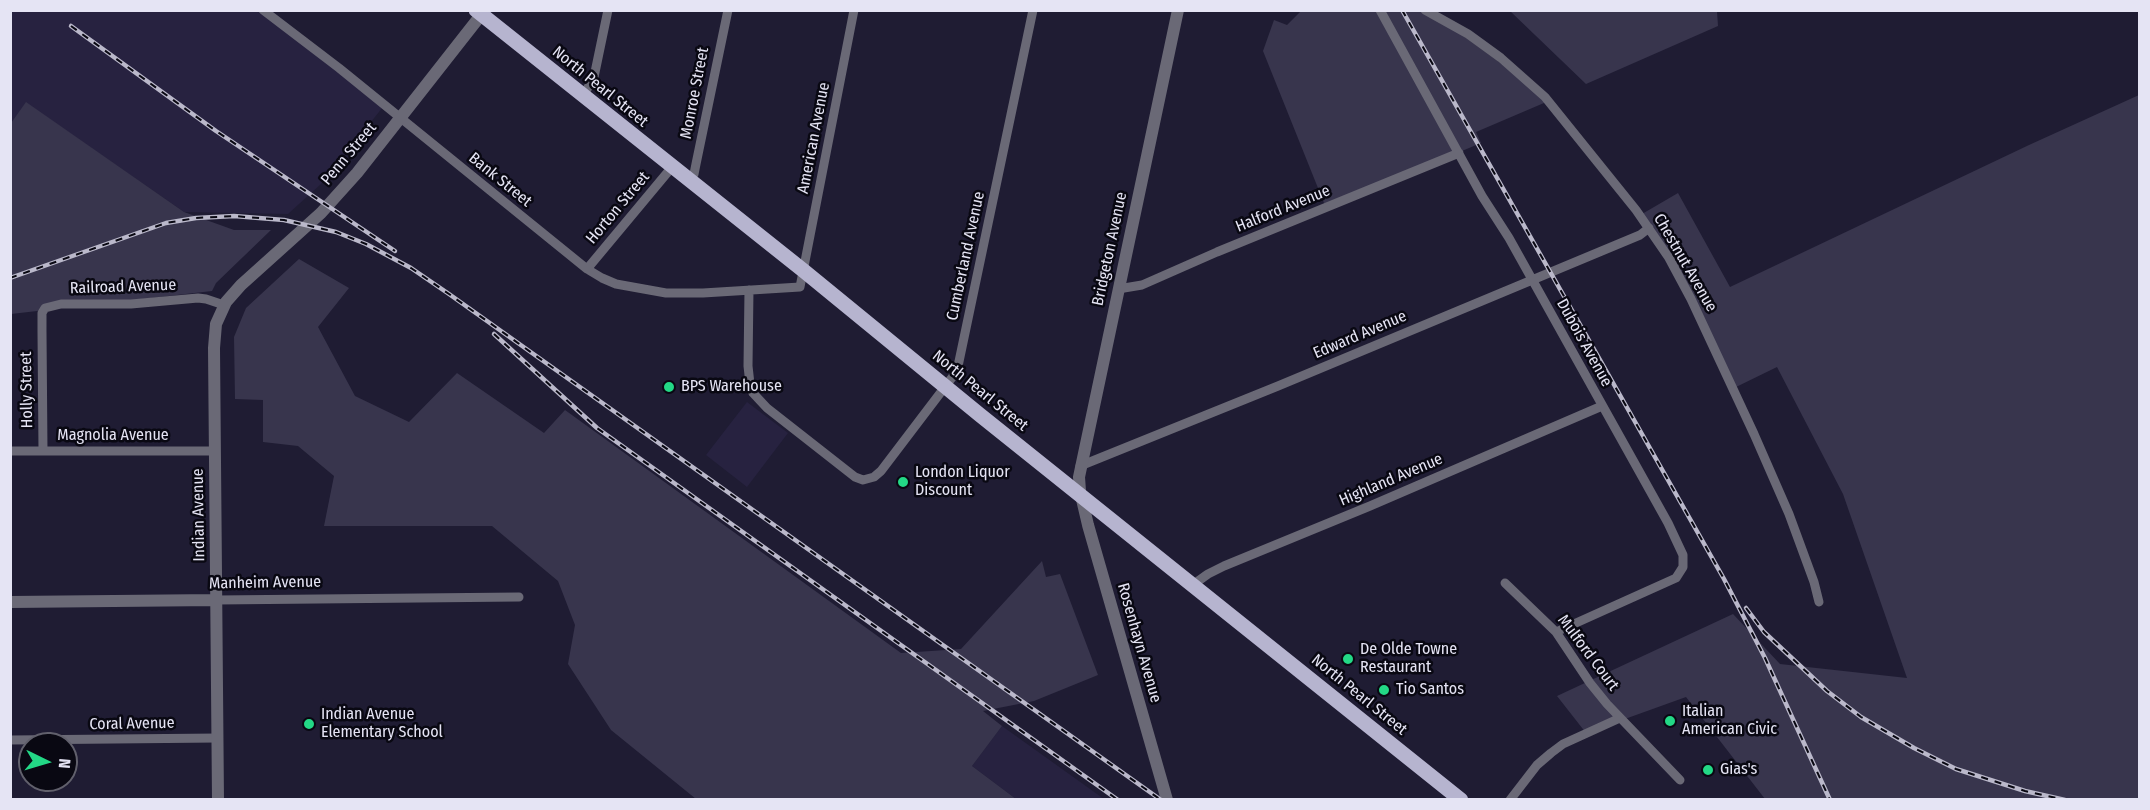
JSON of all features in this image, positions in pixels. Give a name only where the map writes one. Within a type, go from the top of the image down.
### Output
[{"type":"main road","name":"North Pearl Street","points":[[480,12],[1461,800]]},
{"type":"street","name":"Bank Street","points":[[263,10],[339,68],[586,269],[616,284],[647,291],[703,293],[800,287],[804,271]]},
{"type":"street","points":[[584,96],[594,77],[608,10]]},
{"type":"street","name":"Monroe Street","points":[[689,181],[694,174],[728,10]]},
{"type":"street","name":"American Avenue","points":[[804,271],[854,10]]},
{"type":"street","name":"Cumberland Avenue","points":[[749,290],[748,366],[753,393],[767,408],[855,477],[869,479],[881,471],[957,371],[1033,10]]},
{"type":"street","name":"Bridgeton Avenue","points":[[1081,495],[1080,466],[1178,10]]},
{"type":"street","name":"Dubois Avenue","points":[[1380,10],[1683,555],[1683,567],[1676,578],[1556,632]]},
{"type":"street","name":"Chestnut Avenue","points":[[1425,10],[1468,34],[1501,58],[1545,97],[1636,210],[1669,258],[1734,388],[1789,514],[1819,602]]},
{"type":"street","name":"Penn Street","points":[[224,305],[241,285],[321,213],[357,173],[480,12]]},
{"type":"street","name":"Halford Avenue","points":[[1118,289],[1142,285],[1459,153]]},
{"type":"street","name":"Horton Street","points":[[586,269],[672,167]]},
{"type":"street","name":"Edward Avenue","points":[[1080,466],[1640,235],[1649,228]]},
{"type":"street","name":"Railroad Avenue","points":[[42,329],[43,310],[61,304],[152,303],[198,298],[224,305]]},
{"type":"street","name":"Indian Avenue","points":[[218,800],[214,334],[224,305]]},
{"type":"street","name":"Holly Street","points":[[42,329],[43,451]]},
{"type":"street","name":"Highland Avenue","points":[[1194,584],[1224,566],[1602,406]]},
{"type":"street","name":"Magnolia Avenue","points":[[10,451],[215,451]]},
{"type":"street","name":"Rosenhayn Avenue","points":[[1081,495],[1167,800]]},
{"type":"street","name":"Mulford Court","points":[[1505,583],[1556,632],[1590,683],[1620,718],[1680,780]]},
{"type":"street","name":"Manheim Avenue","points":[[10,602],[519,597]]},
{"type":"street","points":[[1510,800],[1537,765],[1563,744],[1620,718]]},
{"type":"street","name":"Coral Avenue","points":[[10,740],[218,738]]},
{"type":"shaded area","points":[[11,11],[272,11],[387,102],[321,184],[288,214],[184,212],[26,103],[11,123]]},
{"type":"shaded area","points":[[1301,11],[1429,11],[1551,100],[1476,132],[1481,143],[1326,208],[1263,51],[1274,20],[1287,25]]},
{"type":"shaded area","points":[[1510,11],[1717,11],[1718,26],[1586,84]]},
{"type":"shaded area","points":[[2139,95],[2139,799],[1765,799],[1686,697],[1586,733],[1557,696],[1733,614],[1780,664],[1907,678],[1843,494],[1777,367],[1734,388],[1642,214],[1678,193],[1730,287]]},
{"type":"shaded area","points":[[26,102],[184,212],[234,230],[271,230],[216,283],[212,291],[11,314],[11,123]]},
{"type":"shaded area","points":[[299,259],[349,288],[318,327],[355,396],[409,422],[457,373],[544,433],[565,410],[901,653],[961,649],[1042,561],[1046,577],[1060,574],[1098,675],[1034,701],[983,711],[1002,726],[972,766],[1016,799],[696,799],[611,730],[568,664],[575,625],[558,581],[492,526],[324,526],[334,476],[298,446],[263,442],[263,400],[235,399],[234,337],[246,308]]},
{"type":"shaded area","points":[[747,402],[788,433],[747,487],[706,455]]},
{"type":"shaded area","points":[[1002,726],[1104,799],[1016,799],[972,766]]},
{"type":"railway","points":[[1402,10],[1724,579],[1765,658],[1830,800]]},
{"type":"railway","points":[[71,26],[216,131],[395,251]]},
{"type":"railway","points":[[10,278],[166,223],[196,218],[234,216],[284,220],[336,232],[366,244],[411,268],[449,294],[1161,800]]},
{"type":"railway","points":[[494,334],[597,428],[1118,800]]},
{"type":"railway","points":[[1746,608],[1764,632],[1827,691],[1861,717],[1956,769],[2025,791],[2065,800]]},
{"type":"place","name":"BPS Warehouse","points":[[669,387]]},
{"type":"place","name":"London Liquor Discount","points":[[903,482]]},
{"type":"place","name":"De Olde Towne Restaurant","points":[[1348,659]]},
{"type":"place","name":"Tio Santos","points":[[1384,690]]},
{"type":"place","name":"Italian American Civic","points":[[1670,721]]},
{"type":"place","name":"Indian Avenue Elementary School","points":[[309,724]]},
{"type":"place","name":"Gias's","points":[[1708,770]]}]
